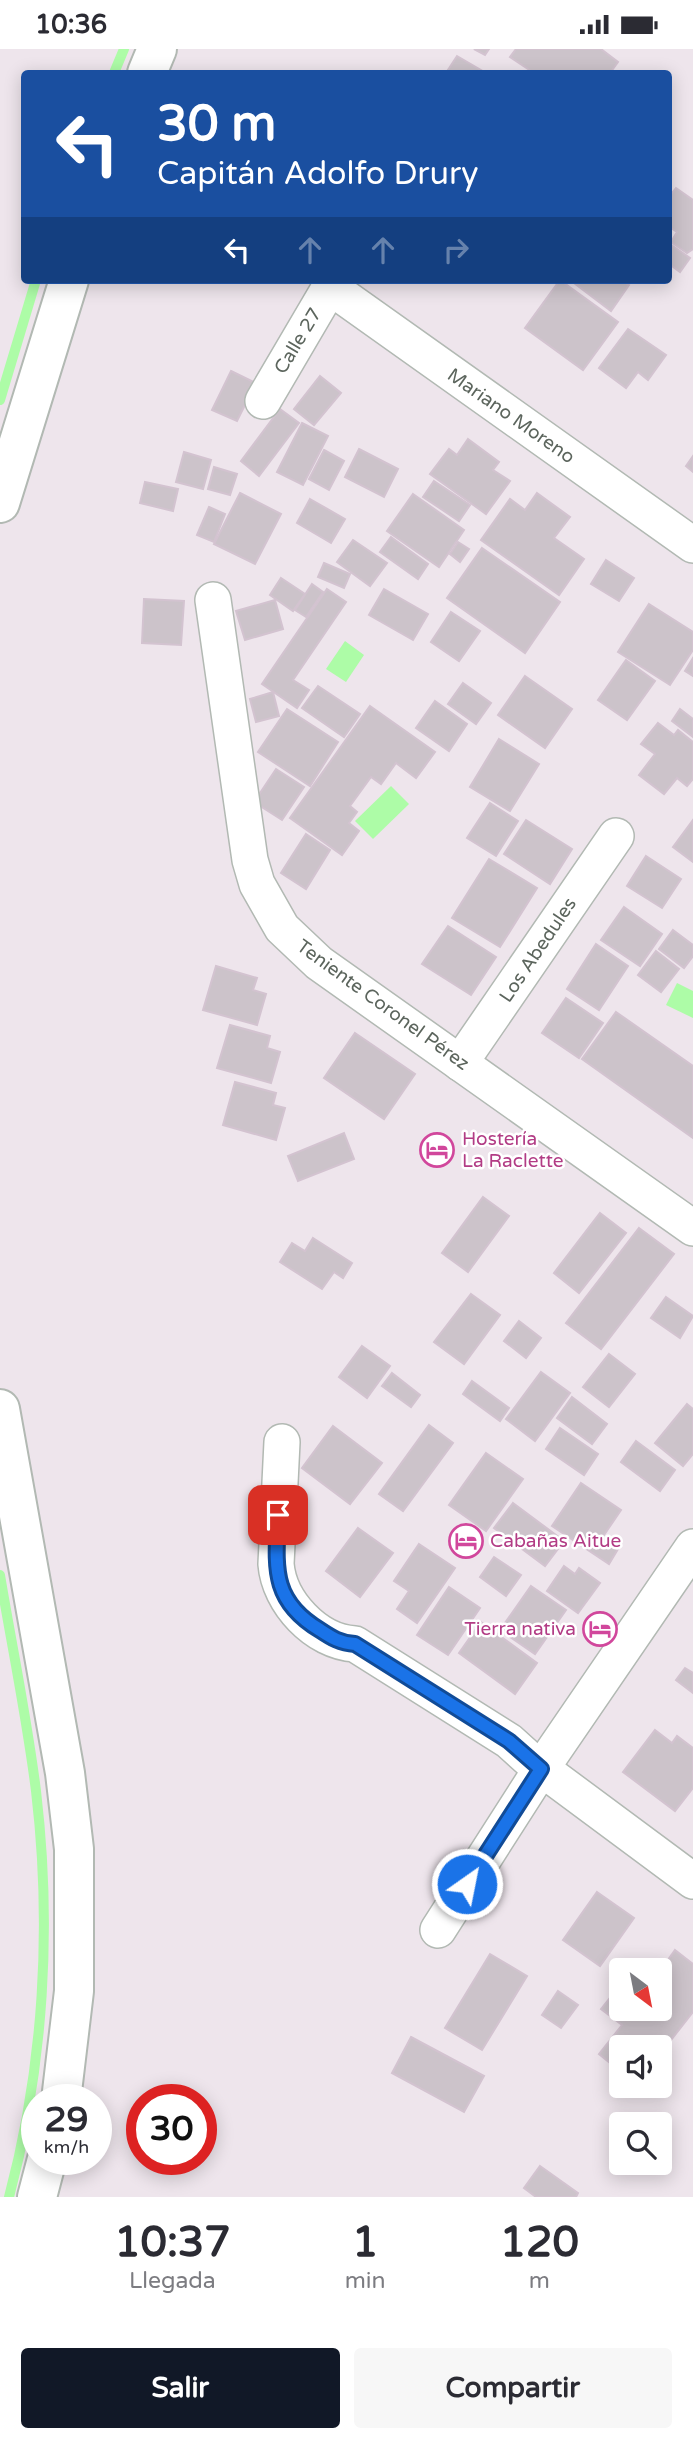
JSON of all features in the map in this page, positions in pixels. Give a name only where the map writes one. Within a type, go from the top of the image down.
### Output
[{"type":"street","points":[[148,70],[157,49]]},
{"type":"street","points":[[0,503],[68,284]]},
{"type":"street","name":"Calle 27","points":[[263,401],[332,284]]},
{"type":"street","name":"Mariano Moreno","points":[[332,284],[693,545]]},
{"type":"street","name":"Teniente Coronel Pérez","points":[[214,600],[250,860],[267,906],[300,948],[693,1228]]},
{"type":"street","name":"Los Abedules","points":[[460,1063],[616,836]]},
{"type":"street","points":[[0,1409],[65,1773],[74,1849],[75,1963],[63,2084]]},
{"type":"street","points":[[282,1442],[276,1564],[279,1584],[288,1602],[309,1624],[342,1643],[355,1644],[509,1741],[541,1769],[693,1881]]},
{"type":"street","points":[[438,1930],[541,1769],[693,1547]]},
{"type":"street","points":[[37,2197],[43,2175]]},
{"type":"shaded area","points":[[345,641],[364,655],[346,682],[326,669]]},
{"type":"shaded area","points":[[391,786],[409,804],[373,839],[355,821]]},
{"type":"shaded area","points":[[677,983],[693,991],[693,1018],[666,1005]]},
{"type":"building","points":[[474,49],[489,49],[485,55]]},
{"type":"building","points":[[516,49],[601,49],[618,62],[612,70],[530,70],[510,57]]},
{"type":"building","points":[[457,56],[481,70],[448,70]]},
{"type":"building","points":[[676,188],[693,200],[693,249],[687,253],[672,243],[677,232],[672,229],[672,193]]},
{"type":"building","points":[[672,245],[690,258],[680,272],[672,266]]},
{"type":"building","points":[[557,284],[566,284],[618,322],[583,370],[525,328]]},
{"type":"building","points":[[575,284],[629,285],[611,311]]},
{"type":"building","points":[[628,329],[666,355],[648,380],[638,372],[626,388],[599,368]]},
{"type":"building","points":[[231,371],[256,383],[237,421],[212,410]]},
{"type":"building","points":[[320,376],[341,393],[314,425],[294,409]]},
{"type":"building","points":[[280,409],[299,423],[259,476],[241,461]]},
{"type":"building","points":[[302,423],[328,436],[303,485],[277,472]]},
{"type":"building","points":[[468,439],[499,462],[493,470],[510,481],[486,514],[430,474],[449,449],[457,455]]},
{"type":"building","points":[[359,449],[398,469],[384,497],[345,477]]},
{"type":"building","points":[[324,450],[344,461],[329,490],[309,479]]},
{"type":"building","points":[[184,452],[211,460],[203,489],[176,482]]},
{"type":"building","points":[[693,456],[693,472],[686,466]]},
{"type":"building","points":[[214,467],[237,474],[230,495],[208,489]]},
{"type":"building","points":[[434,481],[470,505],[459,521],[423,497]]},
{"type":"building","points":[[145,482],[178,489],[173,511],[140,503]]},
{"type":"building","points":[[240,493],[281,514],[255,564],[214,544]]},
{"type":"building","points":[[537,493],[570,517],[554,538],[584,559],[559,595],[481,540],[510,499],[525,510]]},
{"type":"building","points":[[413,494],[464,530],[439,567],[387,531]]},
{"type":"building","points":[[310,499],[345,519],[331,543],[297,523]]},
{"type":"building","points":[[209,507],[225,514],[214,542],[197,535]]},
{"type":"building","points":[[391,537],[428,564],[418,579],[380,552]]},
{"type":"building","points":[[353,540],[387,563],[370,586],[337,562]]},
{"type":"building","points":[[458,542],[469,549],[460,562],[450,554]]},
{"type":"building","points":[[482,548],[560,602],[525,653],[447,598]]},
{"type":"building","points":[[606,560],[634,578],[619,601],[591,584]]},
{"type":"building","points":[[324,563],[350,574],[344,588],[318,577]]},
{"type":"building","points":[[281,578],[305,594],[293,611],[270,595]]},
{"type":"building","points":[[312,584],[323,592],[306,617],[295,610]]},
{"type":"building","points":[[327,589],[346,602],[293,680],[309,690],[297,708],[262,684]]},
{"type":"building","points":[[384,589],[428,614],[413,640],[369,615]]},
{"type":"building","points":[[144,599],[184,601],[181,645],[142,643]]},
{"type":"building","points":[[275,600],[283,629],[245,640],[236,611]]},
{"type":"building","points":[[649,604],[693,632],[693,650],[670,685],[618,652]]},
{"type":"building","points":[[451,612],[480,631],[459,661],[431,642]]},
{"type":"building","points":[[693,658],[693,676],[685,671]]},
{"type":"building","points":[[626,660],[655,681],[627,720],[598,700]]},
{"type":"building","points":[[525,676],[572,709],[545,748],[498,715]]},
{"type":"building","points":[[463,683],[491,703],[476,724],[448,704]]},
{"type":"building","points":[[318,686],[360,714],[344,737],[302,708]]},
{"type":"building","points":[[273,692],[279,716],[256,722],[250,699]]},
{"type":"building","points":[[435,701],[467,724],[449,751],[416,728]]},
{"type":"building","points":[[370,706],[435,752],[416,778],[396,763],[381,784],[371,777],[350,806],[357,812],[349,823],[359,831],[342,855],[290,818]]},
{"type":"building","points":[[287,709],[338,742],[310,786],[258,752]]},
{"type":"building","points":[[680,709],[693,719],[693,737],[672,721]]},
{"type":"building","points":[[658,723],[674,735],[678,730],[693,742],[693,779],[687,786],[677,778],[664,794],[639,775],[655,754],[641,744]]},
{"type":"building","points":[[499,739],[539,764],[510,811],[470,787]]},
{"type":"building","points":[[276,769],[304,787],[282,820],[254,802]]},
{"type":"building","points":[[490,803],[518,821],[496,856],[467,838]]},
{"type":"building","points":[[526,820],[572,849],[550,884],[504,854]]},
{"type":"building","points":[[693,820],[693,862],[673,847]]},
{"type":"building","points":[[306,834],[330,850],[306,889],[281,873]]},
{"type":"building","points":[[646,856],[681,879],[662,908],[627,886]]},
{"type":"building","points":[[489,859],[537,888],[500,947],[452,918]]},
{"type":"building","points":[[624,907],[662,934],[640,966],[601,940]]},
{"type":"building","points":[[448,926],[496,957],[471,995],[422,964]]},
{"type":"building","points":[[673,930],[693,945],[693,956],[684,968],[659,949]]},
{"type":"building","points":[[596,944],[628,966],[599,1010],[567,989]]},
{"type":"building","points":[[656,951],[679,969],[661,992],[638,975]]},
{"type":"building","points":[[216,966],[257,978],[253,990],[266,994],[257,1025],[203,1010]]},
{"type":"building","points":[[566,998],[603,1023],[579,1058],[542,1033]]},
{"type":"building","points":[[616,1012],[693,1066],[693,1138],[582,1059]]},
{"type":"building","points":[[230,1025],[270,1036],[267,1048],[280,1052],[271,1083],[217,1068]]},
{"type":"building","points":[[355,1033],[415,1074],[384,1119],[324,1078]]},
{"type":"building","points":[[235,1082],[276,1093],[273,1105],[285,1108],[276,1140],[223,1125]]},
{"type":"building","points":[[344,1133],[354,1159],[298,1181],[288,1156]]},
{"type":"building","points":[[483,1197],[509,1216],[468,1272],[442,1253]]},
{"type":"building","points":[[600,1213],[626,1233],[579,1293],[554,1273]]},
{"type":"building","points":[[639,1228],[674,1254],[601,1349],[566,1323]]},
{"type":"building","points":[[313,1238],[352,1263],[343,1278],[334,1272],[322,1289],[280,1262],[292,1243],[305,1251]]},
{"type":"building","points":[[471,1294],[500,1315],[464,1364],[434,1342]]},
{"type":"building","points":[[666,1297],[693,1316],[680,1338],[651,1318]]},
{"type":"building","points":[[519,1321],[541,1338],[526,1358],[504,1341]]},
{"type":"building","points":[[362,1346],[390,1366],[367,1398],[339,1377]]},
{"type":"building","points":[[609,1354],[635,1374],[609,1407],[583,1387]]},
{"type":"building","points":[[541,1372],[570,1393],[535,1441],[506,1419]]},
{"type":"building","points":[[392,1373],[420,1395],[411,1407],[382,1386]]},
{"type":"building","points":[[472,1381],[509,1408],[500,1421],[463,1394]]},
{"type":"building","points":[[572,1397],[607,1424],[592,1444],[557,1418]]},
{"type":"building","points":[[687,1404],[693,1409],[693,1454],[683,1466],[655,1443]]},
{"type":"building","points":[[429,1425],[453,1443],[403,1511],[379,1494]]},
{"type":"building","points":[[333,1426],[382,1463],[350,1504],[302,1468]]},
{"type":"building","points":[[560,1428],[598,1454],[584,1475],[546,1449]]},
{"type":"building","points":[[636,1441],[675,1470],[660,1491],[621,1462]]},
{"type":"building","points":[[486,1453],[523,1479],[486,1531],[449,1505]]},
{"type":"building","points":[[581,1483],[621,1510],[602,1538],[618,1549],[609,1564],[552,1526]]},
{"type":"building","points":[[513,1503],[564,1541],[545,1566],[494,1528]]},
{"type":"building","points":[[358,1528],[393,1553],[360,1597],[326,1571]]},
{"type":"building","points":[[419,1544],[455,1568],[417,1623],[397,1609],[409,1591],[394,1581]]},
{"type":"building","points":[[494,1557],[521,1575],[506,1596],[480,1577]]},
{"type":"building","points":[[564,1566],[575,1574],[579,1568],[600,1583],[578,1613],[547,1591]]},
{"type":"building","points":[[531,1586],[566,1610],[535,1654],[500,1630]]},
{"type":"building","points":[[449,1587],[480,1608],[448,1655],[417,1635]]},
{"type":"building","points":[[481,1622],[537,1663],[515,1694],[459,1653]]},
{"type":"building","points":[[685,1668],[693,1673],[693,1693],[676,1680]]},
{"type":"building","points":[[655,1730],[672,1743],[677,1736],[693,1748],[693,1788],[675,1811],[623,1772]]},
{"type":"building","points":[[597,1892],[634,1918],[600,1966],[563,1940]]},
{"type":"building","points":[[675,1950],[693,1964],[693,2012],[672,2039],[672,2035],[614,2035],[622,2025],[617,2021],[672,2021],[672,1958],[669,1958]]},
{"type":"building","points":[[490,1954],[527,1976],[482,2050],[445,2028]]},
{"type":"building","points":[[558,1991],[578,2005],[561,2028],[542,2015]]},
{"type":"building","points":[[609,1999],[609,2015],[601,2009]]},
{"type":"building","points":[[411,2037],[484,2076],[464,2112],[392,2073]]},
{"type":"building","points":[[609,2041],[609,2062],[599,2054]]},
{"type":"building","points":[[540,2166],[578,2193],[576,2197],[536,2197],[524,2188]]},
{"type":"waterway","points":[[115,70],[124,49]]},
{"type":"waterway","points":[[0,400],[35,284]]},
{"type":"waterway","points":[[0,1575],[36,1791],[41,1842],[44,1944],[37,2047],[21,2147],[9,2197]]},
{"type":"place","name":"Hostería La Raclette","points":[[437,1150]]},
{"type":"place","name":"Cabañas Aitue","points":[[466,1541]]},
{"type":"place","name":"Tierra nativa","points":[[600,1629]]},
{"type":"route","points":[[278,1515],[276,1564],[279,1584],[288,1602],[309,1624],[342,1643],[355,1644],[509,1741],[541,1769],[467,1884]]}]
